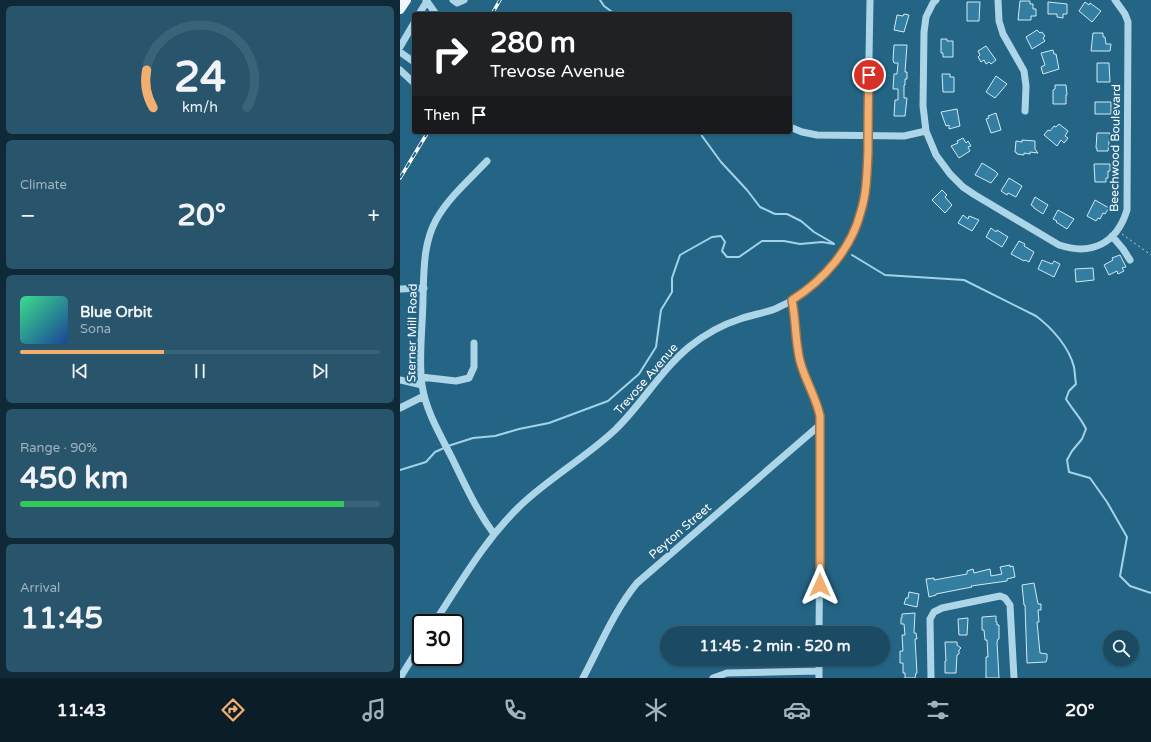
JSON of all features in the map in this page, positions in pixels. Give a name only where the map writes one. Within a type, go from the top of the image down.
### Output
[{"type":"main road","points":[[400,9],[406,0]]},
{"type":"street","points":[[420,12],[427,0],[435,12]]},
{"type":"street","points":[[453,0],[457,3],[464,0]]},
{"type":"street","name":"Trevose Avenue","points":[[440,614],[494,534],[523,503],[539,489],[598,445],[616,429],[629,416],[667,368],[690,346],[728,323],[774,309],[792,300],[806,291],[826,273],[839,257],[858,222],[864,200],[868,135],[870,0]]},
{"type":"street","name":"Beechwood Boulevard","points":[[936,0],[926,17],[924,32],[923,106],[926,131],[936,156],[950,174],[963,187],[1059,245],[1070,249],[1086,249],[1098,245],[1112,236],[1117,232],[1124,221],[1127,210],[1128,22],[1125,14],[1115,0]]},
{"type":"street","points":[[998,0],[999,21],[1003,34],[1024,70],[1026,86],[1025,111]]},
{"type":"street","points":[[400,47],[412,26]]},
{"type":"street","points":[[400,52],[412,61]]},
{"type":"street","points":[[400,70],[412,81]]},
{"type":"street","points":[[792,127],[802,132],[817,135],[904,136],[926,131]]},
{"type":"street","name":"Sterner Mill Road","points":[[488,161],[444,207],[430,236],[426,252],[421,377],[424,396],[431,416],[479,513],[494,534]]},
{"type":"street","points":[[1112,236],[1130,260]]},
{"type":"street","points":[[400,289],[424,288]]},
{"type":"street","points":[[792,300],[800,360],[805,378],[818,405],[820,424],[820,626]]},
{"type":"street","points":[[421,377],[456,381],[469,378],[474,367],[474,343]]},
{"type":"street","points":[[400,380],[422,385]]},
{"type":"street","points":[[400,408],[424,396]]},
{"type":"street","name":"Peyton Street","points":[[583,678],[616,615],[628,594],[637,583],[820,424]]},
{"type":"street","points":[[931,678],[930,619],[934,612],[942,608],[1000,596],[1005,598],[1010,605],[1014,678]]},
{"type":"street","points":[[400,678],[412,659]]},
{"type":"street","points":[[713,678],[727,672],[819,674]]},
{"type":"path","points":[[1122,234],[1151,255]]},
{"type":"building","points":[[1020,1],[1030,1],[1030,4],[1033,4],[1033,9],[1036,9],[1036,16],[1031,16],[1031,20],[1018,20]]},
{"type":"building","points":[[967,2],[980,2],[979,21],[967,21]]},
{"type":"building","points":[[1048,2],[1067,4],[1067,14],[1063,14],[1063,18],[1057,17],[1057,14],[1048,14]]},
{"type":"building","points":[[1085,2],[1089,5],[1090,3],[1101,11],[1092,22],[1079,11]]},
{"type":"building","points":[[904,14],[909,15],[904,32],[894,30],[897,15],[903,16]]},
{"type":"building","points":[[1037,30],[1040,33],[1042,32],[1045,36],[1043,38],[1045,41],[1032,49],[1026,37]]},
{"type":"building","points":[[1093,33],[1103,33],[1106,44],[1111,44],[1110,51],[1091,51]]},
{"type":"building","points":[[941,39],[953,41],[953,57],[943,57],[943,53],[941,53]]},
{"type":"building","points":[[894,45],[907,45],[905,72],[907,72],[907,79],[905,79],[904,85],[904,98],[907,98],[905,116],[894,116],[895,100],[898,100],[898,89],[893,89],[894,74],[897,74],[898,63],[894,63],[893,60]]},
{"type":"building","points":[[986,46],[996,60],[991,64],[989,62],[986,64],[984,60],[981,62],[978,57],[980,55],[978,51]]},
{"type":"building","points":[[1053,50],[1054,54],[1056,54],[1059,69],[1043,74],[1041,67],[1045,65],[1041,53]]},
{"type":"building","points":[[1097,63],[1109,63],[1110,82],[1097,82]]},
{"type":"building","points":[[942,74],[950,74],[950,77],[954,77],[954,92],[943,92]]},
{"type":"building","points":[[996,76],[1007,84],[995,98],[986,92]]},
{"type":"building","points":[[1055,85],[1066,85],[1066,104],[1053,104],[1053,90],[1055,89]]},
{"type":"building","points":[[1095,102],[1111,102],[1111,114],[1095,114]]},
{"type":"building","points":[[957,109],[960,126],[949,129],[949,125],[946,126],[941,112]]},
{"type":"building","points":[[996,113],[1001,130],[991,133],[986,119],[989,118],[988,116]]},
{"type":"building","points":[[1059,124],[1068,131],[1065,136],[1068,138],[1064,143],[1061,140],[1057,146],[1044,135],[1048,130],[1050,131],[1054,126],[1056,127]]},
{"type":"building","points":[[1097,133],[1110,133],[1108,151],[1097,151]]},
{"type":"building","points":[[963,138],[966,143],[968,141],[971,146],[968,147],[970,151],[959,158],[951,146],[958,143],[957,141]]},
{"type":"building","points":[[1022,140],[1035,141],[1035,149],[1038,153],[1030,152],[1030,154],[1024,153],[1024,155],[1017,154],[1015,152],[1016,141],[1022,142]]},
{"type":"building","points":[[982,163],[998,174],[991,183],[975,175]]},
{"type":"building","points":[[1094,164],[1110,164],[1110,171],[1108,171],[1108,178],[1106,178],[1106,182],[1095,182]]},
{"type":"building","points":[[1009,178],[1022,186],[1016,197],[1008,193],[1007,195],[1001,191]]},
{"type":"building","points":[[942,190],[947,195],[945,197],[952,205],[945,213],[932,200]]},
{"type":"building","points":[[1035,197],[1048,205],[1043,214],[1031,205]]},
{"type":"building","points":[[1095,200],[1109,208],[1105,214],[1103,213],[1100,219],[1098,218],[1096,221],[1087,216]]},
{"type":"building","points":[[1058,210],[1074,219],[1067,229],[1053,219]]},
{"type":"building","points":[[963,215],[968,219],[969,216],[979,220],[972,231],[958,223]]},
{"type":"building","points":[[991,228],[1008,237],[1002,247],[986,237]]},
{"type":"building","points":[[1019,241],[1034,252],[1029,262],[1011,254]]},
{"type":"building","points":[[1120,255],[1126,267],[1122,268],[1124,271],[1118,274],[1117,271],[1109,275],[1104,265],[1113,260],[1112,258]]},
{"type":"building","points":[[1042,260],[1052,264],[1054,261],[1060,264],[1054,277],[1038,269]]},
{"type":"building","points":[[1093,268],[1094,280],[1076,282],[1075,269]]},
{"type":"building","points":[[1010,565],[1010,567],[1013,566],[1015,577],[1007,579],[1007,581],[971,586],[972,587],[936,594],[929,597],[926,579],[934,578],[934,580],[967,574],[967,571],[973,569],[974,573],[990,569],[991,576],[1002,574],[1000,567]]},
{"type":"building","points":[[1034,583],[1038,604],[1041,604],[1041,610],[1038,610],[1039,622],[1037,622],[1040,653],[1047,654],[1047,659],[1046,662],[1027,663],[1025,605],[1022,585]]},
{"type":"building","points":[[909,592],[919,594],[917,607],[904,604],[906,598],[908,598]]},
{"type":"building","points":[[915,613],[914,633],[916,633],[917,639],[915,639],[917,673],[915,678],[905,678],[905,673],[903,673],[903,663],[900,663],[900,651],[903,651],[902,635],[905,635],[904,624],[901,624],[901,618],[902,614]]},
{"type":"building","points":[[996,616],[997,625],[999,625],[999,639],[997,642],[999,678],[986,678],[986,657],[988,657],[987,640],[985,640],[984,630],[982,630],[982,617]]},
{"type":"building","points":[[968,618],[967,635],[959,635],[958,619]]},
{"type":"building","points":[[945,642],[957,642],[957,645],[961,648],[959,650],[959,654],[957,655],[956,673],[945,673]]},
{"type":"waterway","points":[[600,0],[604,6],[612,12]]},
{"type":"waterway","points":[[702,134],[721,162],[747,190],[760,207],[775,214],[787,214],[801,221],[814,232],[833,243]]},
{"type":"waterway","points":[[448,446],[473,438],[495,436],[549,423],[608,401],[639,374],[656,347],[661,310],[672,292],[672,278],[680,255],[712,237],[721,236],[725,242],[722,251],[727,257],[739,257],[762,241],[784,241],[800,244],[822,242],[834,244]]},
{"type":"waterway","points":[[852,255],[885,275],[964,280],[1036,316],[1054,332],[1064,345],[1074,367],[1076,384],[1069,391],[1066,399],[1086,429],[1082,439],[1067,460],[1069,472],[1090,478],[1107,502],[1127,537],[1120,576],[1130,586],[1151,593]]},
{"type":"waterway","points":[[400,470],[426,462],[435,452],[444,448]]},
{"type":"railway","points":[[493,12],[500,0]]},
{"type":"railway","points":[[400,178],[427,134]]},
{"type":"route","points":[[820,585],[820,416],[818,405],[805,378],[798,352],[792,300],[806,291],[826,273],[839,257],[856,228],[862,211],[867,168],[869,75]]}]
